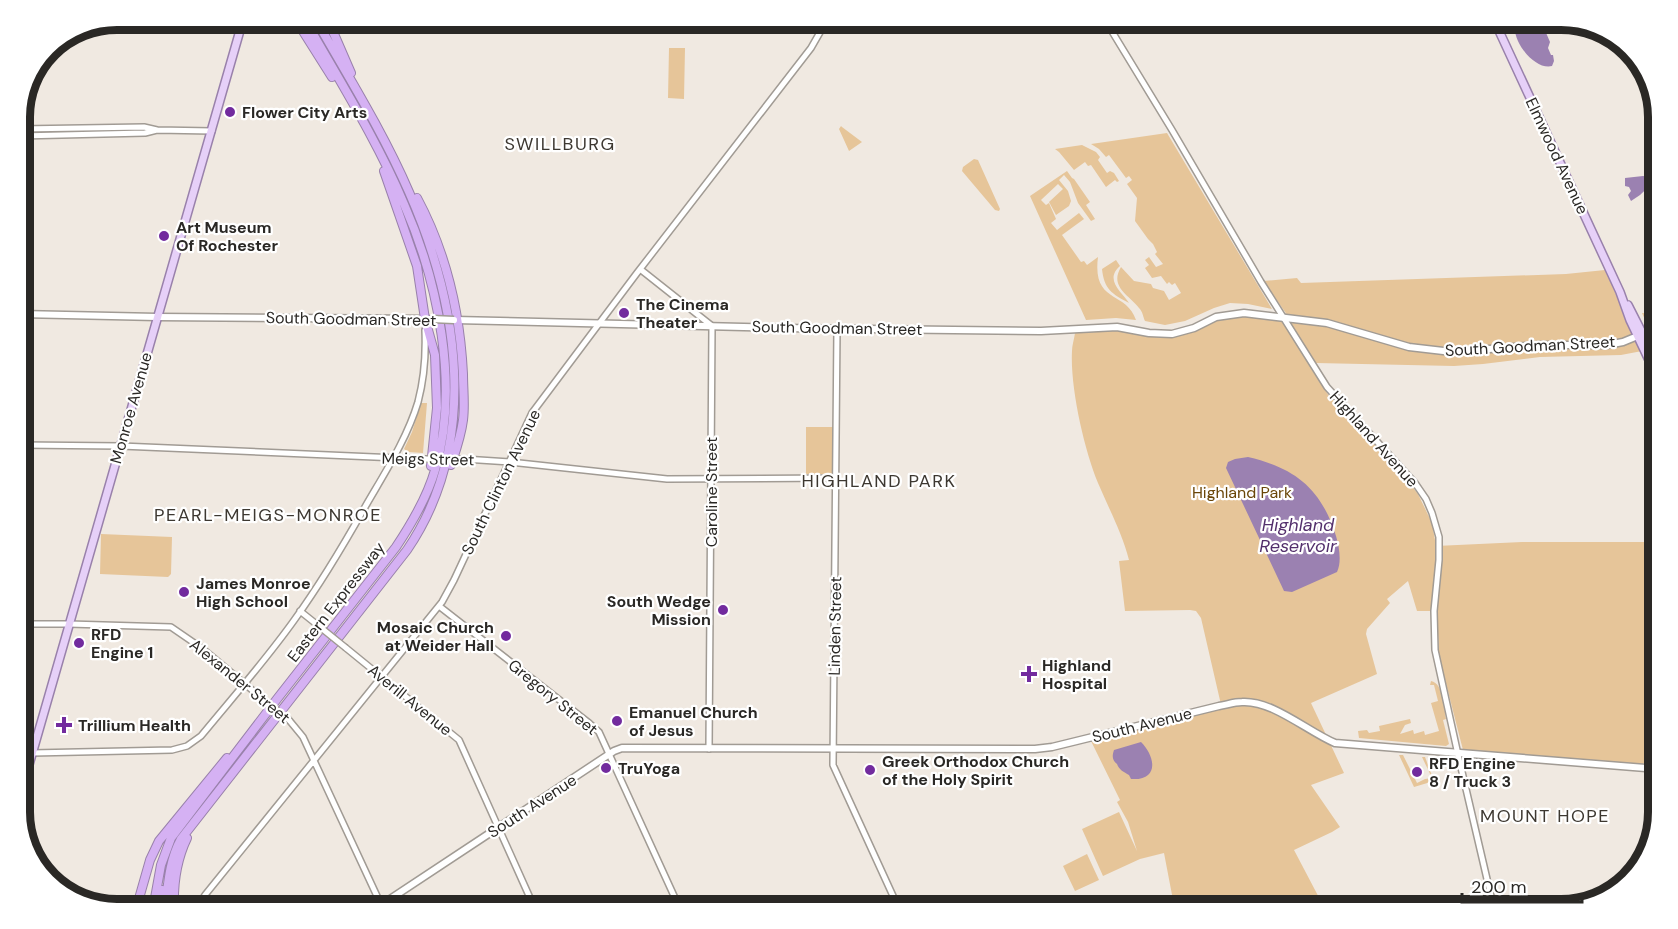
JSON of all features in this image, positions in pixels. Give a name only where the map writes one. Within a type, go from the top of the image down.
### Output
[{"type":"highway","points":[[302,30],[359,116]]},
{"type":"highway","name":"Eastern Expressway","points":[[155,899],[160,865],[171,838],[408,529],[436,469],[443,434],[445,390],[442,347],[434,297],[418,241],[397,187],[311,30]]},
{"type":"highway","name":"Eastern Expressway","points":[[167,899],[172,863],[182,839],[390,574],[411,544],[430,513],[445,471],[452,435],[455,392],[452,348],[445,305],[431,249],[413,201],[391,155],[322,30]]},
{"type":"highway","points":[[332,30],[366,110]]},
{"type":"highway","points":[[373,142],[417,266],[435,355],[437,397],[434,454],[422,503]]},
{"type":"highway","points":[[391,155],[420,204],[435,236],[445,267],[462,363],[463,422],[460,437],[448,473],[430,513]]},
{"type":"highway","points":[[139,899],[159,840],[276,699]]},
{"type":"highway","points":[[174,899],[178,860],[187,838],[205,808]]},
{"type":"highway","points":[[161,899],[166,868],[182,839]]},
{"type":"main road","name":"Monroe Avenue","points":[[30,760],[240,30]]},
{"type":"main road","name":"Elmwood Avenue","points":[[1499,30],[1620,292],[1630,320],[1648,347]]},
{"type":"main road","name":"South Goodman Street","points":[[30,314],[428,319],[598,325],[1041,331],[1117,327],[1149,333],[1172,333],[1194,328],[1216,317],[1253,313],[1327,323],[1409,347],[1452,352],[1540,345],[1607,345],[1641,335]]},
{"type":"main road","name":"Elmwood Avenue","points":[[1641,335],[1648,353]]},
{"type":"main road","name":"South Avenue","points":[[393,899],[622,748],[1042,748],[1219,706],[1250,702],[1269,706],[1335,743],[1648,768]]},
{"type":"street","name":"South Clinton Avenue","points":[[204,899],[439,606],[454,580],[532,413],[811,48],[821,30]]},
{"type":"street","name":"Highland Avenue","points":[[1111,30],[1261,282],[1327,387],[1415,483],[1426,499],[1440,546],[1434,611],[1434,636],[1438,663],[1492,899]]},
{"type":"street","points":[[30,129],[144,127],[157,130],[212,130]]},
{"type":"street","points":[[30,136],[145,134],[157,130]]},
{"type":"street","points":[[640,269],[712,326]]},
{"type":"street","points":[[32,753],[156,751],[182,748],[201,736],[300,611],[333,563],[393,458],[408,429],[417,402],[428,319]]},
{"type":"street","name":"Caroline Street","points":[[709,748],[712,326]]},
{"type":"street","name":"Linden Street","points":[[837,328],[833,765],[894,899]]},
{"type":"street","name":"Meigs Street","points":[[30,445],[121,446],[464,459],[667,479],[836,478]]},
{"type":"street","name":"Gregory Street","points":[[439,606],[596,728],[675,899]]},
{"type":"street","name":"Averill Avenue","points":[[300,611],[459,740],[530,899]]},
{"type":"street","name":"Alexander Street","points":[[30,624],[171,627],[203,649],[289,720],[303,736],[376,899]]},
{"type":"green space","points":[[669,48],[685,48],[684,99],[668,98]]},
{"type":"green space","points":[[841,126],[862,142],[849,151],[839,129]]},
{"type":"green space","points":[[1167,133],[1272,309],[1230,303],[1185,321],[1165,325],[1145,321],[1140,310],[1119,285],[1117,280],[1121,267],[1134,281],[1151,284],[1153,288],[1164,291],[1169,300],[1181,293],[1175,283],[1167,284],[1161,276],[1152,278],[1145,268],[1149,265],[1145,260],[1149,257],[1156,267],[1163,264],[1155,254],[1157,252],[1153,244],[1135,221],[1137,198],[1127,184],[1132,180],[1129,176],[1126,178],[1109,155],[1106,157],[1091,144]]},
{"type":"green space","points":[[1082,145],[1096,152],[1100,157],[1098,160],[1107,173],[1110,171],[1114,173],[1119,181],[1115,180],[1106,187],[1091,165],[1088,166],[1085,162],[1074,170],[1055,149]]},
{"type":"green space","points":[[974,159],[978,160],[999,211],[995,210],[962,171],[963,167]]},
{"type":"green space","points":[[1067,171],[1090,202],[1086,205],[1095,219],[1091,221],[1078,203],[1070,182],[1064,175],[1059,180],[1068,191],[1071,201],[1069,206],[1056,215],[1049,202],[1063,189],[1058,184],[1041,200],[1046,205],[1049,203],[1056,219],[1051,223],[1057,230],[1079,213],[1084,219],[1062,235],[1081,262],[1084,261],[1087,265],[1098,257],[1100,282],[1105,290],[1125,304],[1136,320],[1116,318],[1086,320],[1030,196]]},
{"type":"green space","points":[[1116,260],[1120,266],[1114,276],[1114,281],[1129,303],[1114,294],[1105,281],[1102,269]]},
{"type":"green space","name":"Highland Park","points":[[1605,270],[1642,351],[1621,355],[1540,357],[1454,366],[1316,363],[1310,367],[1329,396],[1418,494],[1432,523],[1436,546],[1522,542],[1648,542],[1648,695],[1644,763],[1463,750],[1439,656],[1437,611],[1417,611],[1408,581],[1387,599],[1390,603],[1367,629],[1366,634],[1377,674],[1311,703],[1344,773],[1311,785],[1340,827],[1294,850],[1320,899],[1173,899],[1164,853],[1140,859],[1103,876],[1082,829],[1119,812],[1137,851],[1128,822],[1117,802],[1120,800],[1091,741],[1222,709],[1201,618],[1196,611],[1125,611],[1119,561],[1129,560],[1098,483],[1083,436],[1073,382],[1072,351],[1075,333],[1106,329],[1171,336],[1190,333],[1218,319],[1245,315],[1290,319],[1263,281],[1297,278],[1301,283],[1566,274]]},
{"type":"green space","points":[[1642,313],[1648,313],[1648,326]]},
{"type":"green space","points":[[421,403],[427,403],[423,453],[408,452],[404,449]]},
{"type":"green space","points":[[806,427],[833,427],[833,474],[806,474]]},
{"type":"green space","points":[[101,534],[172,537],[171,574],[168,577],[100,574]]},
{"type":"green space","points":[[1431,681],[1439,687],[1443,697],[1446,719],[1443,720],[1449,744],[1446,746],[1359,738],[1358,731],[1367,730],[1369,733],[1380,731],[1379,726],[1410,719],[1411,723],[1405,725],[1400,734],[1413,730],[1414,734],[1424,731],[1425,735],[1439,731],[1431,703],[1438,701],[1434,685],[1430,685]]},
{"type":"green space","points":[[1399,755],[1403,755],[1417,783],[1432,778],[1422,757],[1425,757],[1434,781],[1414,787]]},
{"type":"green space","points":[[1087,854],[1099,880],[1075,891],[1063,866]]},
{"type":"water","points":[[1515,30],[1545,30],[1550,42],[1548,48],[1553,55],[1552,66],[1545,66],[1530,58]]},
{"type":"water","points":[[1648,177],[1648,187],[1631,201],[1628,195],[1631,191],[1625,186],[1625,178]]},
{"type":"water","name":"Highland Reservoir","points":[[1248,457],[1293,474],[1314,493],[1323,505],[1336,536],[1340,559],[1337,572],[1292,592],[1284,591],[1226,468],[1228,462]]},
{"type":"water","points":[[1141,742],[1150,754],[1152,767],[1146,776],[1131,779],[1114,761],[1113,752]]},
{"type":"place","name":"Flower City Arts","points":[[230,112]]},
{"type":"place","name":"Art Museum Of Rochester","points":[[164,236]]},
{"type":"place","name":"The Cinema Theater","points":[[624,313]]},
{"type":"place","name":"James Monroe High School","points":[[184,592]]},
{"type":"place","name":"South Wedge Mission","points":[[723,610]]},
{"type":"place","name":"Mosaic Church at Weider Hall","points":[[506,636]]},
{"type":"place","name":"RFD Engine 1","points":[[79,643]]},
{"type":"place","name":"Highland Hospital","points":[[1029,674]]},
{"type":"place","name":"Emanuel Church of Jesus","points":[[617,721]]},
{"type":"place","name":"Trillium Health","points":[[64,725]]},
{"type":"place","name":"TruYoga","points":[[606,768]]},
{"type":"place","name":"Greek Orthodox Church of the Holy Spirit","points":[[870,770]]},
{"type":"place","name":"RFD Engine 8 / Truck 3","points":[[1417,772]]},
{"type":"district","name":"SWILLBURG","points":[[560,144]]},
{"type":"district","name":"HIGHLAND PARK","points":[[879,481]]},
{"type":"district","name":"PEARL-MEIGS-MONROE","points":[[268,515]]},
{"type":"district","name":"MOUNT HOPE","points":[[1545,816]]}]
